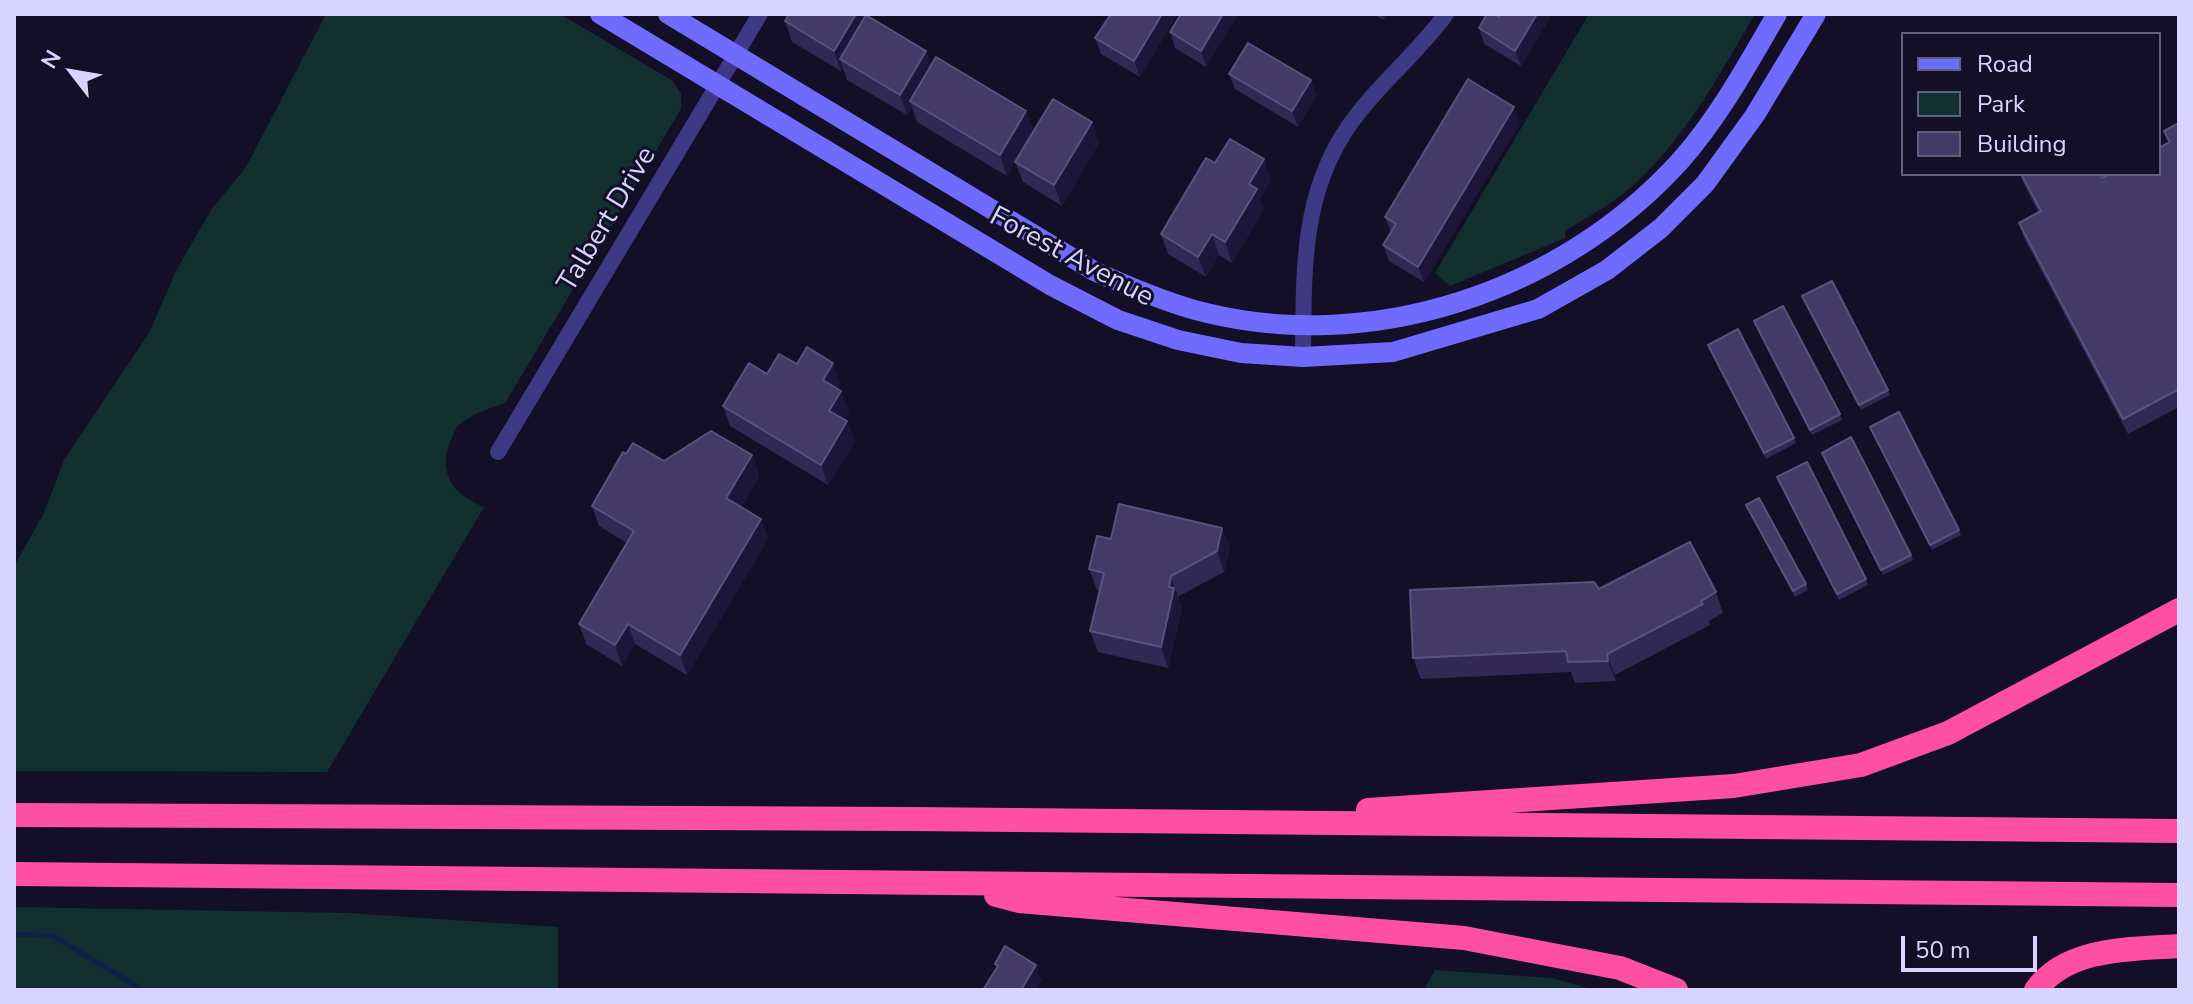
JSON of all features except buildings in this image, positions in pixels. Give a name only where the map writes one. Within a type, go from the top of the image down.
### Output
[{"type":"highway","points":[[1236,822],[1414,806],[1734,786],[1861,765],[1948,733],[2179,610]]},
{"type":"highway","points":[[14,815],[2179,831]]},
{"type":"highway","points":[[2098,830],[2179,824]]},
{"type":"highway","points":[[14,874],[2179,895]]},
{"type":"highway","points":[[951,884],[1019,901],[1464,938],[1620,968],[1676,990]]},
{"type":"highway","points":[[2036,990],[2072,962],[2105,951],[2179,946]]},
{"type":"street","name":"Forest Avenue","points":[[600,14],[1050,285],[1118,320],[1178,340],[1241,353],[1303,357],[1393,352],[1538,309],[1607,270],[1661,228],[1705,184],[1755,115],[1816,14]]},
{"type":"street","name":"Forest Avenue","points":[[668,14],[1094,271],[1140,292],[1198,310],[1254,320],[1304,324],[1369,322],[1425,313],[1483,295],[1563,257],[1627,213],[1681,160],[1724,102],[1777,14]]},
{"type":"street","name":"Talbert Drive","points":[[498,452],[760,14]]},
{"type":"street","points":[[1303,357],[1305,258],[1317,187],[1334,145],[1360,110],[1426,41],[1446,14]]},
{"type":"green space","points":[[326,14],[560,14],[673,81],[681,94],[681,109],[505,403],[469,418],[455,431],[446,465],[451,482],[464,496],[484,507],[327,772],[14,771],[14,566],[43,515],[64,460],[149,333],[177,269],[211,210],[246,167]]},
{"type":"green space","points":[[1589,14],[1755,14],[1697,110],[1663,155],[1623,194],[1565,231],[1565,238],[1450,286],[1435,273]]},
{"type":"green space","points":[[14,907],[349,913],[558,927],[558,990],[14,990]]},
{"type":"green space","points":[[1435,970],[1551,978],[1595,990],[1424,990]]},
{"type":"waterway","points":[[14,934],[53,936],[143,990]]}]
